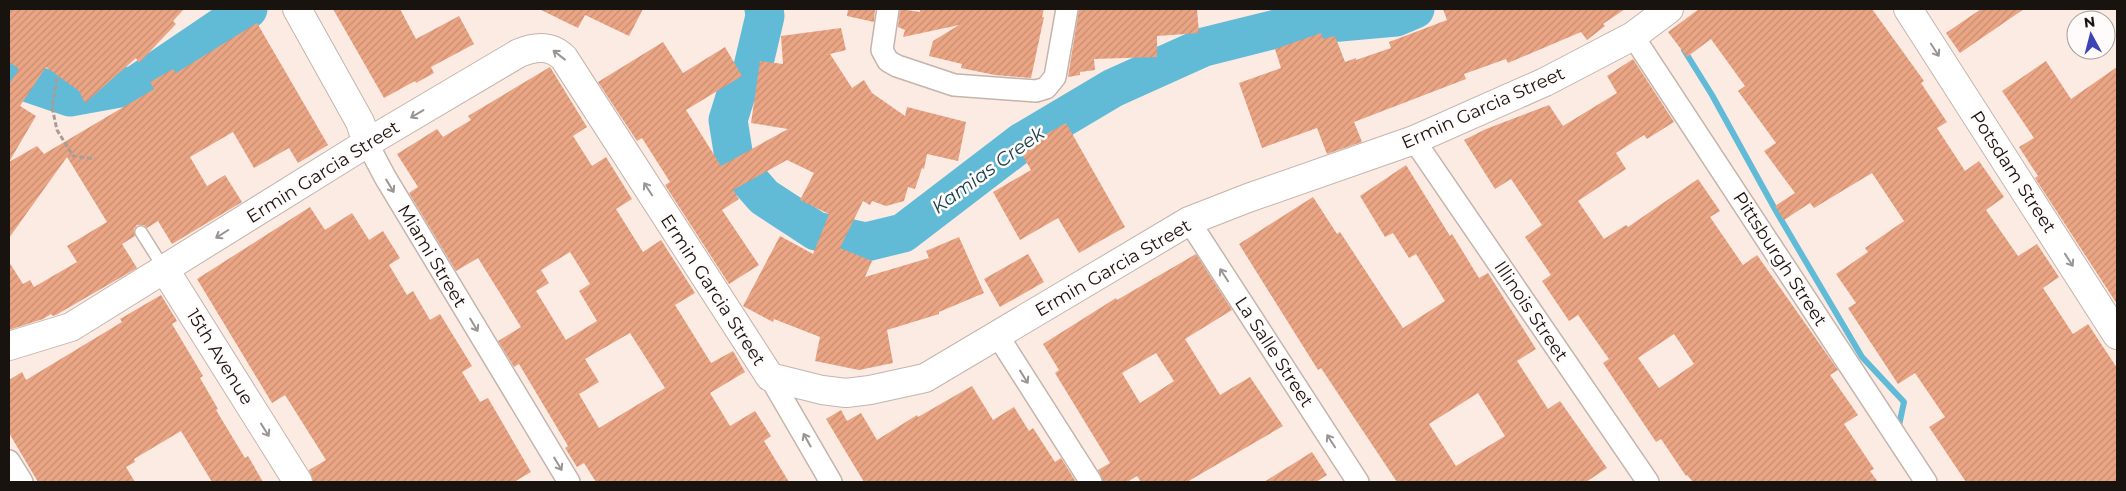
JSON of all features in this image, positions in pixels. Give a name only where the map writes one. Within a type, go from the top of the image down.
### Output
[{"type":"street","points":[[888,9],[882,50],[888,61],[897,66],[954,86],[1036,91],[1046,88],[1055,78],[1067,9]]},
{"type":"street","name":"Ermin Garcia Street","points":[[9,346],[71,327],[368,143],[519,52],[532,47],[557,51],[564,58],[770,377],[838,392],[870,390],[925,378],[1189,221],[1248,198],[1414,140],[1545,82],[1633,36],[1669,9]]},
{"type":"street","name":"Potsdam Street","points":[[1908,9],[2117,335]]},
{"type":"street","name":"Miami Street","points":[[302,16],[360,122],[385,177],[569,482]]},
{"type":"street","name":"Pittsburgh Street","points":[[1633,36],[1926,482]]},
{"type":"street","name":"Illinois Street","points":[[1414,140],[1648,482]]},
{"type":"street","name":"La Salle Street","points":[[1189,221],[1358,482]]},
{"type":"street","name":"15th Avenue","points":[[165,270],[298,482]]},
{"type":"street","points":[[998,336],[1091,482]]},
{"type":"street","points":[[770,377],[831,482]]},
{"type":"street","points":[[9,461],[22,482]]},
{"type":"lane","name":"15th Avenue","points":[[141,232],[165,270]]},
{"type":"path","points":[[57,78],[52,106],[57,130],[73,156],[95,159]]},
{"type":"building","points":[[9,9],[184,9],[173,21],[176,24],[139,63],[136,58],[85,103],[79,91],[46,67],[20,106],[36,116],[9,162],[9,84],[19,69],[9,62]]},
{"type":"building","points":[[333,9],[400,9],[416,39],[459,16],[474,44],[431,67],[434,73],[384,98]]},
{"type":"building","points":[[539,9],[643,9],[629,36],[585,15],[578,28]]},
{"type":"building","points":[[848,9],[875,9],[874,22],[847,16]]},
{"type":"building","points":[[900,9],[920,12],[920,9],[1044,9],[1031,78],[995,75],[961,68],[962,64],[929,56],[933,41],[959,25],[903,37],[905,30],[898,27]]},
{"type":"building","points":[[1079,9],[1197,9],[1199,33],[1157,36],[1157,57],[1094,59],[1095,70],[1080,72],[1080,75],[1068,77]]},
{"type":"building","points":[[1443,9],[1625,9],[1603,24],[1605,26],[1587,40],[1581,32],[1508,63],[1506,59],[1464,74],[1466,79],[1354,122],[1362,142],[1327,154],[1317,128],[1262,148],[1239,83],[1281,68],[1275,49],[1321,33],[1323,39],[1335,36],[1345,62],[1356,58],[1356,60],[1391,48],[1389,42],[1447,20]]},
{"type":"building","points":[[1699,9],[1872,9],[1924,81],[1921,83],[1947,122],[1937,128],[1965,171],[1979,161],[2004,197],[1986,210],[2018,256],[2037,244],[2059,277],[2043,288],[2073,334],[2088,324],[2117,368],[2117,482],[1966,482],[1929,427],[1945,417],[1915,373],[1898,384],[1848,308],[1856,303],[1836,274],[1868,252],[1865,248],[1904,221],[1872,173],[1814,208],[1810,203],[1784,220],[1775,206],[1795,193],[1764,151],[1776,143],[1738,91],[1745,86],[1711,39],[1687,57],[1668,32]]},
{"type":"building","points":[[1981,9],[2024,9],[1960,53],[1946,33]]},
{"type":"building","points":[[257,23],[328,145],[298,163],[289,148],[254,168],[233,132],[190,157],[207,186],[225,175],[242,202],[172,244],[158,221],[147,228],[144,225],[137,225],[134,229],[135,236],[122,244],[137,268],[56,315],[53,316],[51,314],[43,319],[9,330],[9,262],[23,284],[30,280],[34,287],[77,262],[67,246],[107,222],[67,157],[9,238],[9,162],[37,146],[44,154],[154,89],[150,82],[173,69],[176,73]]},
{"type":"building","points":[[841,28],[846,50],[830,54],[852,88],[864,80],[872,93],[905,116],[907,107],[966,122],[958,161],[927,154],[924,169],[922,168],[915,189],[908,187],[904,201],[886,206],[872,201],[870,205],[863,201],[840,248],[872,261],[865,277],[929,258],[926,251],[959,237],[984,293],[939,312],[939,314],[887,330],[893,363],[859,370],[815,361],[820,337],[774,319],[773,322],[743,306],[780,236],[813,254],[829,214],[800,200],[814,173],[787,160],[733,190],[739,199],[722,210],[759,265],[729,284],[665,185],[670,182],[642,138],[637,141],[598,82],[663,42],[683,73],[725,47],[742,76],[686,110],[721,166],[788,129],[751,123],[760,61],[783,64],[781,36]]},
{"type":"building","points":[[1633,59],[1674,122],[1647,139],[1644,135],[1616,153],[1626,169],[1578,201],[1604,239],[1626,225],[1628,227],[1698,179],[1720,211],[1710,217],[1743,265],[1757,255],[1838,370],[1830,375],[1858,415],[1844,424],[1874,469],[1870,471],[1878,482],[1693,482],[1686,476],[1661,439],[1656,442],[1603,363],[1609,359],[1578,315],[1569,321],[1542,281],[1551,275],[1525,237],[1542,225],[1511,179],[1495,189],[1464,140],[1486,129],[1549,105],[1563,126],[1617,93],[1607,76]],"holes":[[[1674,334],[1694,364],[1659,388],[1638,358]]]},
{"type":"building","points":[[2046,61],[2071,99],[2117,67],[2117,304],[2035,178],[2038,176],[2019,147],[2034,138],[2002,91]]},
{"type":"building","points":[[550,67],[587,127],[573,136],[592,166],[606,157],[632,199],[616,209],[643,252],[661,240],[695,293],[675,305],[711,363],[733,351],[745,372],[710,393],[730,426],[755,411],[771,436],[764,441],[789,482],[596,482],[584,463],[577,467],[565,448],[568,446],[519,364],[514,367],[498,341],[521,327],[478,258],[456,271],[409,193],[418,187],[397,154],[437,129],[443,137],[471,120],[468,116]],"holes":[[[570,252],[590,284],[579,291],[597,321],[566,340],[536,291],[549,283],[541,270]],[[630,333],[665,388],[599,428],[579,394],[599,382],[585,359]]]},
{"type":"building","points":[[1066,123],[1125,227],[1079,253],[1058,218],[1020,240],[993,192],[1031,170],[1019,149]]},
{"type":"building","points":[[1406,165],[1450,236],[1452,234],[1479,278],[1488,273],[1536,349],[1517,361],[1548,409],[1560,401],[1607,468],[1586,482],[1397,482],[1321,368],[1318,370],[1239,244],[1313,197],[1337,234],[1340,232],[1403,328],[1445,301],[1416,254],[1409,258],[1393,233],[1385,237],[1360,196]],"holes":[[[1478,393],[1505,436],[1456,466],[1429,424]]]},
{"type":"building","points":[[310,207],[325,230],[352,213],[369,240],[383,231],[400,258],[389,265],[407,295],[413,291],[430,320],[440,314],[472,366],[462,372],[480,402],[488,398],[531,472],[514,482],[313,482],[309,470],[326,460],[285,395],[272,403],[197,279]]},
{"type":"building","points":[[1028,254],[1044,282],[1000,307],[984,279]]},
{"type":"building","points":[[1196,254],[1232,310],[1185,339],[1220,395],[1250,377],[1283,426],[1187,482],[1141,482],[1137,476],[1127,482],[1103,482],[1098,470],[1110,463],[1055,373],[1059,370],[1043,344],[1116,298],[1117,300]],"holes":[[[1156,353],[1174,381],[1140,403],[1122,373]]]},
{"type":"building","points":[[161,295],[177,321],[172,324],[203,376],[200,378],[218,409],[216,410],[245,458],[248,456],[263,482],[212,482],[181,431],[134,459],[135,462],[126,467],[135,482],[38,482],[9,433],[9,380],[22,372],[26,380],[122,322],[120,319]]},
{"type":"building","points":[[972,386],[993,420],[1014,407],[1029,431],[1033,428],[1055,462],[1061,458],[1076,482],[864,482],[826,419],[841,410],[847,421],[861,413],[877,440],[917,415],[918,417]]},
{"type":"building","points":[[1312,452],[1327,475],[1316,482],[1264,482]]},
{"type":"waterway","name":"Kamias Creek","points":[[9,73],[23,81],[70,97],[136,85],[248,9]]},
{"type":"waterway","name":"Kamias Creek","points":[[764,9],[765,16],[752,71],[737,91],[728,120],[735,164],[764,197],[816,231],[866,242],[903,233],[1022,142],[1113,88],[1204,47],[1284,27],[1396,17],[1415,9]]},
{"type":"waterway","points":[[1684,50],[1712,95],[1776,211],[1862,357],[1904,402],[1898,430]]}]
